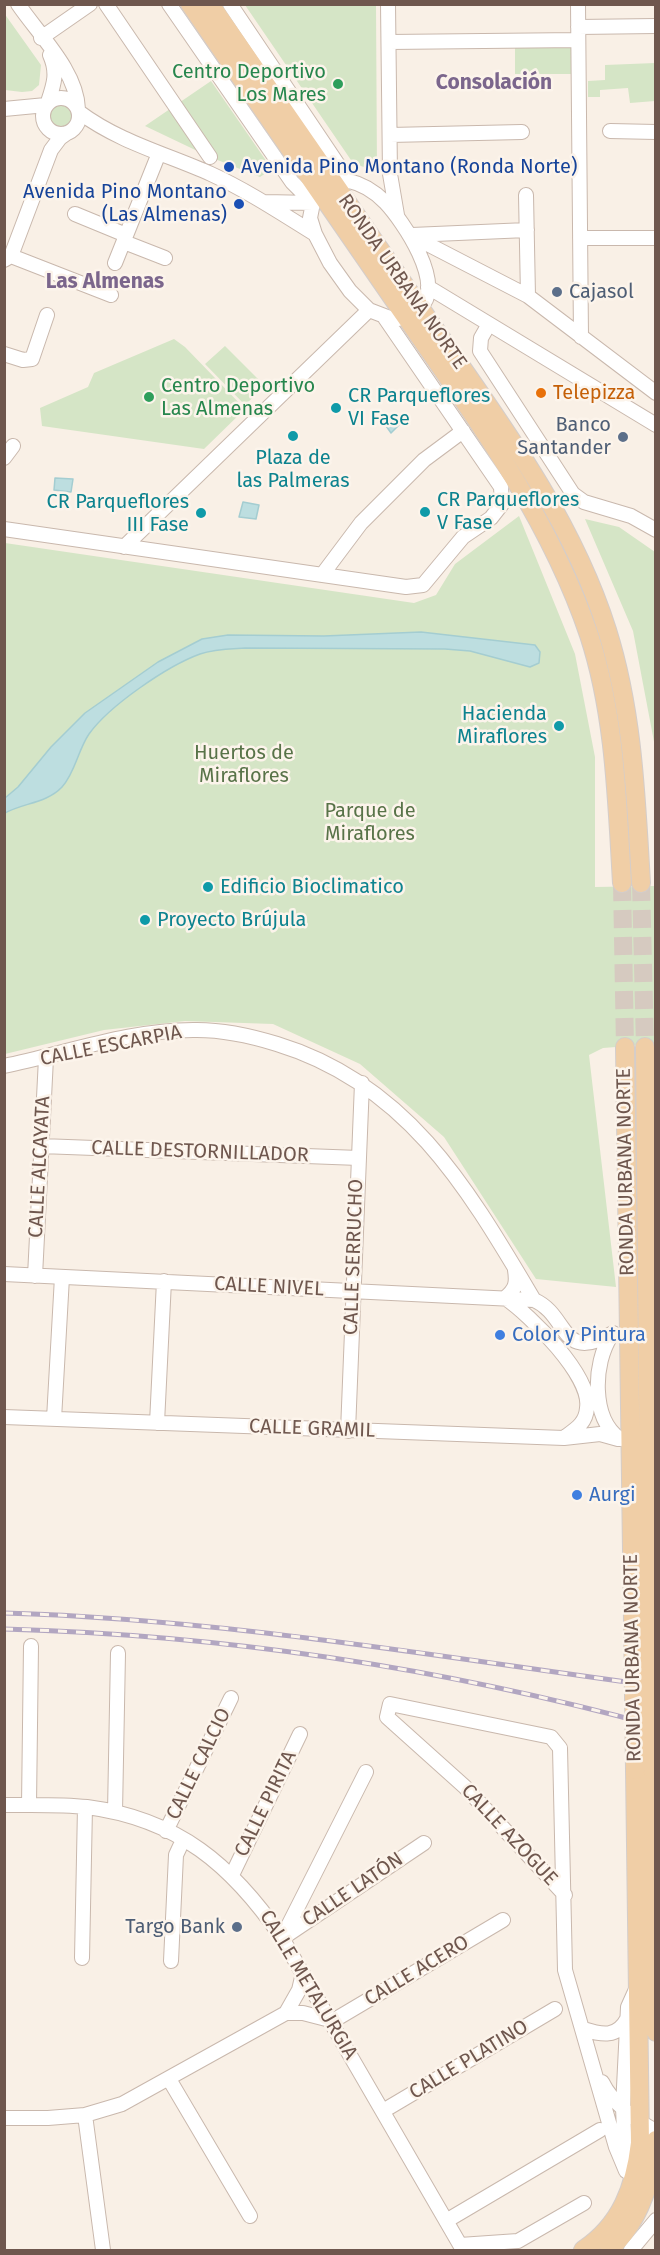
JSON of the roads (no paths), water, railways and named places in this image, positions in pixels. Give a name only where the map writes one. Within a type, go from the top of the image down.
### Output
[{"type":"main road","name":"RONDA URBANA NORTE","points":[[190,4],[330,191]]},
{"type":"main road","name":"RONDA URBANA NORTE","points":[[210,4],[330,191],[413,312],[530,470],[573,545],[593,589],[608,631],[627,712],[635,778],[641,883]]},
{"type":"main road","name":"RONDA URBANA NORTE","points":[[413,312],[516,482],[563,566],[589,636],[607,705],[622,883]]},
{"type":"main road","name":"RONDA URBANA NORTE","points":[[625,1047],[638,1440],[644,1770],[656,2032]]},
{"type":"main road","name":"RONDA URBANA NORTE","points":[[635,1328],[645,1047]]},
{"type":"main road","name":"RONDA URBANA NORTE","points":[[583,2250],[615,2220],[641,2182],[638,1985],[644,1770]]},
{"type":"main road","name":"RONDA URBANA NORTE","points":[[609,2250],[632,2223],[641,2182],[656,2140]]},
{"type":"street","points":[[18,4],[72,79],[78,96],[78,122],[70,132],[60,138],[51,150],[8,258],[111,296]]},
{"type":"street","points":[[43,40],[90,4]]},
{"type":"street","points":[[106,4],[210,158]]},
{"type":"street","points":[[169,4],[292,182],[296,193],[291,203]]},
{"type":"street","points":[[388,4],[390,174],[398,218]]},
{"type":"street","points":[[578,4],[581,337]]},
{"type":"street","points":[[232,6],[330,191]]},
{"type":"street","points":[[389,42],[578,33],[656,26]]},
{"type":"street","points":[[43,40],[56,69],[56,80],[42,116],[47,127],[51,150]]},
{"type":"street","points":[[8,109],[47,104],[57,98],[64,98],[119,137]]},
{"type":"street","points":[[8,109],[58,134],[87,130],[119,137],[159,153],[211,175],[263,201],[315,234]]},
{"type":"street","points":[[610,131],[656,132]]},
{"type":"street","points":[[390,135],[522,132]]},
{"type":"street","points":[[115,263],[159,153]]},
{"type":"street","points":[[263,201],[291,203],[330,191],[379,186],[390,174]]},
{"type":"street","points":[[292,182],[330,191]]},
{"type":"street","points":[[330,191],[310,218],[315,234],[350,291],[369,310],[395,321],[413,312],[428,287],[423,262],[410,235],[398,218],[383,200],[366,187]]},
{"type":"street","points":[[526,195],[528,296]]},
{"type":"street","points":[[75,214],[165,258]]},
{"type":"street","points":[[410,235],[527,231]]},
{"type":"street","points":[[410,235],[528,296],[656,393]]},
{"type":"street","points":[[580,238],[656,238]]},
{"type":"street","points":[[428,287],[656,426]]},
{"type":"street","points":[[124,547],[369,310]]},
{"type":"street","points":[[4,354],[23,360],[32,359],[47,315]]},
{"type":"street","points":[[4,529],[406,587],[423,585],[463,537],[491,518],[502,504],[501,487],[385,318]]},
{"type":"street","points":[[489,324],[481,338],[480,351],[573,494],[584,502],[631,516],[656,530]]},
{"type":"street","points":[[322,575],[361,523],[424,460],[463,431]]},
{"type":"street","points":[[4,458],[13,446]]},
{"type":"street","name":"CALLE ESCARPIA","points":[[4,1066],[137,1037],[196,1030],[250,1036],[304,1052],[362,1083],[398,1110],[431,1146],[515,1268],[534,1300],[541,1303],[565,1332],[579,1342],[588,1344],[635,1328]]},
{"type":"street","name":"CALLE ALCAYATA","points":[[35,1276],[46,1058]]},
{"type":"street","name":"CALLE SERRUCHO","points":[[348,1431],[362,1083]]},
{"type":"street","name":"CALLE DESTORNILLADOR","points":[[41,1146],[359,1158]]},
{"type":"street","points":[[515,1268],[517,1281],[513,1291],[505,1298],[525,1312],[543,1330],[584,1387],[587,1408],[583,1422],[564,1438]]},
{"type":"street","name":"CALLE NIVEL","points":[[4,1274],[534,1300]]},
{"type":"street","points":[[54,1419],[62,1277]]},
{"type":"street","points":[[157,1423],[164,1281]]},
{"type":"street","points":[[635,1328],[603,1347],[599,1384],[603,1417],[609,1429],[638,1440]]},
{"type":"street","name":"CALLE GRAMIL","points":[[4,1417],[564,1438],[600,1434],[638,1440]]},
{"type":"street","points":[[29,1805],[32,1646]]},
{"type":"street","points":[[115,1812],[118,1653]]},
{"type":"street","name":"CALLE CALCIO","points":[[166,1831],[231,1698]]},
{"type":"street","name":"CALLE AZOGUE","points":[[565,1894],[465,1787],[387,1717],[390,1704],[551,1737],[560,1748],[565,1894],[565,1970],[594,2064]]},
{"type":"street","name":"CALLE PIRITA","points":[[232,1875],[300,1734]]},
{"type":"street","points":[[282,1938],[366,1772]]},
{"type":"street","name":"CALLE METALURGIA","points":[[4,1805],[85,1807],[140,1818],[183,1840],[232,1875],[256,1900],[282,1938],[461,2248]]},
{"type":"street","points":[[82,1958],[85,1807]]},
{"type":"street","points":[[171,1961],[176,1855],[183,1840]]},
{"type":"street","name":"CALLE LATÓN","points":[[282,1938],[424,1843]]},
{"type":"street","name":"CALLE ACERO","points":[[330,2021],[503,1920]]},
{"type":"street","points":[[286,2013],[299,1990],[303,1973]]},
{"type":"street","points":[[638,1985],[627,2007],[623,2107],[641,2182]]},
{"type":"street","points":[[4,2118],[85,2115],[122,2104],[286,2013],[317,2010],[321,2005]]},
{"type":"street","name":"CALLE PLATINO","points":[[383,2111],[555,2009]]},
{"type":"street","points":[[303,2013],[330,2021]]},
{"type":"street","points":[[583,2029],[600,2034],[612,2034],[620,2031],[627,2019]]},
{"type":"street","points":[[594,2064],[605,2087],[623,2107],[639,2122],[656,2131]]},
{"type":"street","points":[[594,2064],[616,2147],[641,2182]]},
{"type":"street","points":[[169,2079],[250,2216]]},
{"type":"street","points":[[85,2115],[103,2250]]},
{"type":"street","points":[[446,2222],[600,2130]]},
{"type":"street","points":[[461,2248],[518,2241],[584,2203]]},
{"type":"street","points":[[631,2250],[656,2220]]},
{"type":"water","points":[[397,413],[402,422],[391,433],[384,423]]},
{"type":"water","points":[[55,478],[73,479],[71,492],[54,490]]},
{"type":"water","points":[[243,502],[259,505],[256,519],[239,517]]},
{"type":"water","points":[[421,632],[535,645],[540,652],[539,663],[530,667],[470,651],[445,649],[245,648],[205,652],[156,677],[110,711],[89,734],[70,775],[56,792],[42,800],[5,813],[5,798],[18,787],[51,747],[85,713],[158,662],[202,639],[228,635],[324,636]]},
{"type":"tunnel","points":[[622,883],[625,1047]]},
{"type":"tunnel","points":[[641,883],[645,1047]]},
{"type":"railway","points":[[4,1613],[168,1623],[249,1631],[656,1686]]},
{"type":"railway","points":[[4,1629],[169,1639],[333,1658],[495,1687],[656,1726]]},
{"type":"place","name":"Centro Deportivo Los Mares","points":[[338,84]]},
{"type":"place","name":"Avenida Pino Montano (Ronda Norte)","points":[[229,167]]},
{"type":"place","name":"Avenida Pino Montano (Las Almenas)","points":[[239,204]]},
{"type":"place","name":"Cajasol","points":[[557,292]]},
{"type":"place","name":"Telepizza","points":[[541,393]]},
{"type":"place","name":"Centro Deportivo Las Almenas","points":[[149,397]]},
{"type":"place","name":"CR Parqueflores VI Fase","points":[[336,408]]},
{"type":"place","name":"Plaza de las Palmeras","points":[[293,436]]},
{"type":"place","name":"Banco Santander","points":[[623,437]]},
{"type":"place","name":"CR Parqueflores V Fase","points":[[425,512]]},
{"type":"place","name":"CR Parqueflores III Fase","points":[[201,513]]},
{"type":"place","name":"Hacienda Miraflores","points":[[559,726]]},
{"type":"place","name":"Edificio Bioclimatico","points":[[208,887]]},
{"type":"place","name":"Proyecto Brújula","points":[[145,920]]},
{"type":"place","name":"Color y Pintura","points":[[500,1335]]},
{"type":"place","name":"Aurgi","points":[[577,1495]]},
{"type":"place","name":"Targo Bank","points":[[237,1927]]},
{"type":"district","name":"Consolación","points":[[494,83]]},
{"type":"district","name":"Las Almenas","points":[[105,282]]},
{"type":"park label","name":"Huertos de Miraflores","points":[[244,764]]},
{"type":"park label","name":"Parque de Miraflores","points":[[370,822]]}]
